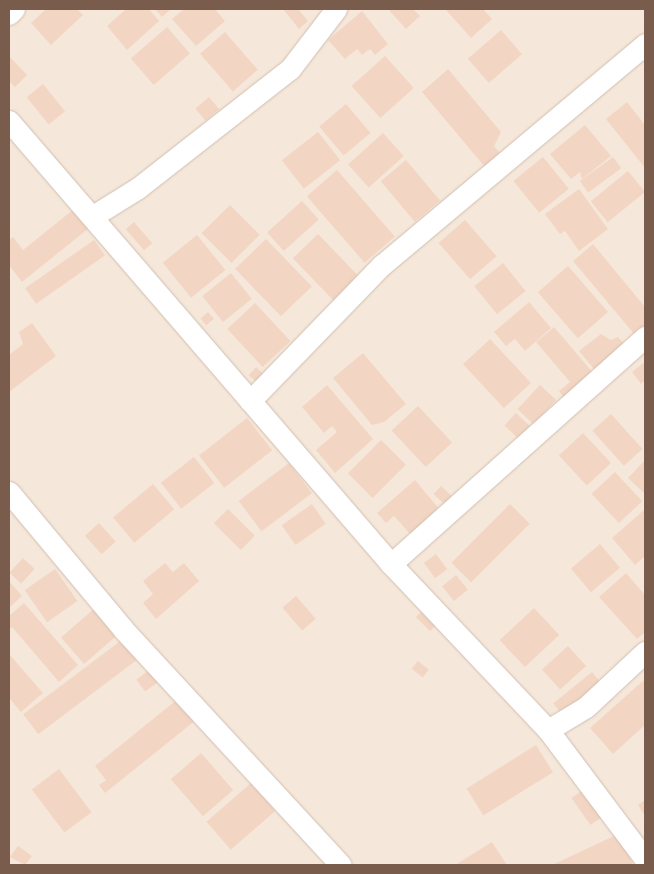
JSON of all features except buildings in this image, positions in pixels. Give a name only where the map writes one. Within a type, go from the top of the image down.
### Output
[{"type":"street","points":[[9,14],[14,9]]},
{"type":"street","points":[[93,216],[138,188],[290,69],[336,9]]},
{"type":"street","points":[[250,401],[382,265],[645,44]]},
{"type":"street","points":[[9,121],[93,216],[391,564],[548,730],[645,859]]},
{"type":"street","points":[[391,564],[645,337]]},
{"type":"street","points":[[9,492],[123,629],[340,865]]},
{"type":"street","points":[[548,730],[586,707],[645,652]]},
{"type":"shaded area","points":[[9,9],[645,9],[645,865],[9,865]]}]
